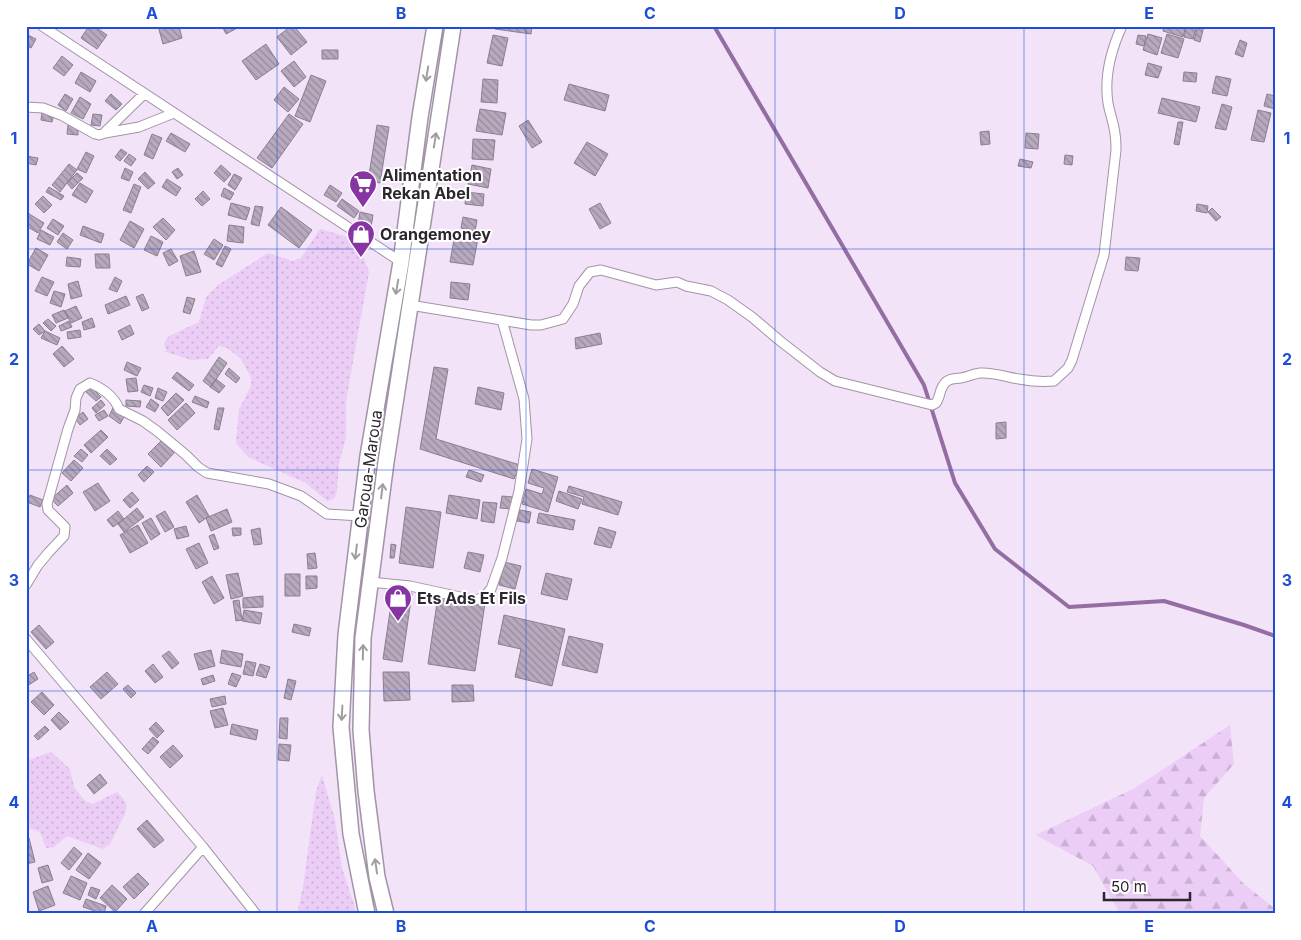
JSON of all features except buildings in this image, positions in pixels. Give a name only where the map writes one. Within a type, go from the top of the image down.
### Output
[{"type":"highway","name":"Garoua-Maroua","points":[[367,914],[351,834],[341,727],[346,635],[368,456],[401,262],[420,117],[435,26]]},
{"type":"highway","name":"Garoua-Maroua","points":[[386,914],[377,877],[366,791],[361,730],[363,638],[386,462],[453,26]]},
{"type":"street","points":[[42,26],[401,262]]},
{"type":"street","points":[[410,305],[531,325],[541,325],[563,319],[573,304],[578,286],[590,272],[601,270],[656,285],[677,282],[686,286],[712,291],[752,317],[786,346],[835,381],[932,405],[940,398],[942,386],[947,381],[981,373],[1020,380],[1054,382],[1068,368],[1072,360],[1104,256],[1116,150],[1115,133],[1108,99],[1108,76],[1110,60],[1122,26]]},
{"type":"street","points":[[105,133],[144,94]]},
{"type":"street","points":[[26,107],[43,108],[100,135],[139,127],[174,113]]},
{"type":"street","points":[[370,582],[410,586],[474,600],[483,598],[491,589],[517,500],[527,438],[524,399],[502,320]]},
{"type":"street","points":[[26,585],[38,565],[64,536],[65,527],[48,510],[47,504],[75,410],[76,398],[80,389],[90,383],[100,387],[116,401],[119,409],[143,421],[157,431],[207,473],[269,484],[301,496],[328,514],[361,516]]},
{"type":"street","points":[[26,639],[202,847],[256,914]]},
{"type":"street","points":[[144,914],[202,847]]},
{"type":"green space","points":[[320,229],[345,236],[363,256],[369,272],[346,401],[346,437],[339,464],[337,491],[334,499],[327,501],[306,483],[248,457],[236,443],[239,409],[251,386],[251,378],[241,359],[227,348],[219,346],[208,359],[191,360],[166,352],[164,343],[169,336],[199,322],[206,297],[218,285],[268,253],[293,261],[301,258]]},
{"type":"green space","points":[[1230,725],[1234,764],[1204,798],[1200,836],[1243,883],[1275,909],[1275,914],[1120,914],[1093,866],[1036,835],[1135,788]]},
{"type":"green space","points":[[51,752],[70,769],[74,787],[85,801],[93,804],[117,792],[127,805],[125,814],[110,844],[103,849],[67,836],[54,847],[46,848],[40,832],[26,827],[26,761]]},
{"type":"green space","points":[[322,775],[335,820],[342,868],[357,914],[297,914],[303,887],[316,791]]},
{"type":"waterway","points":[[714,26],[924,385],[955,483],[995,549],[1069,607],[1164,601],[1275,636]]},
{"type":"place","name":"Alimentation Rekan Abel","points":[[363,208]]},
{"type":"place","name":"Orangemoney","points":[[361,258]]},
{"type":"place","name":"Ets Ads Et Fils","points":[[398,622]]}]
